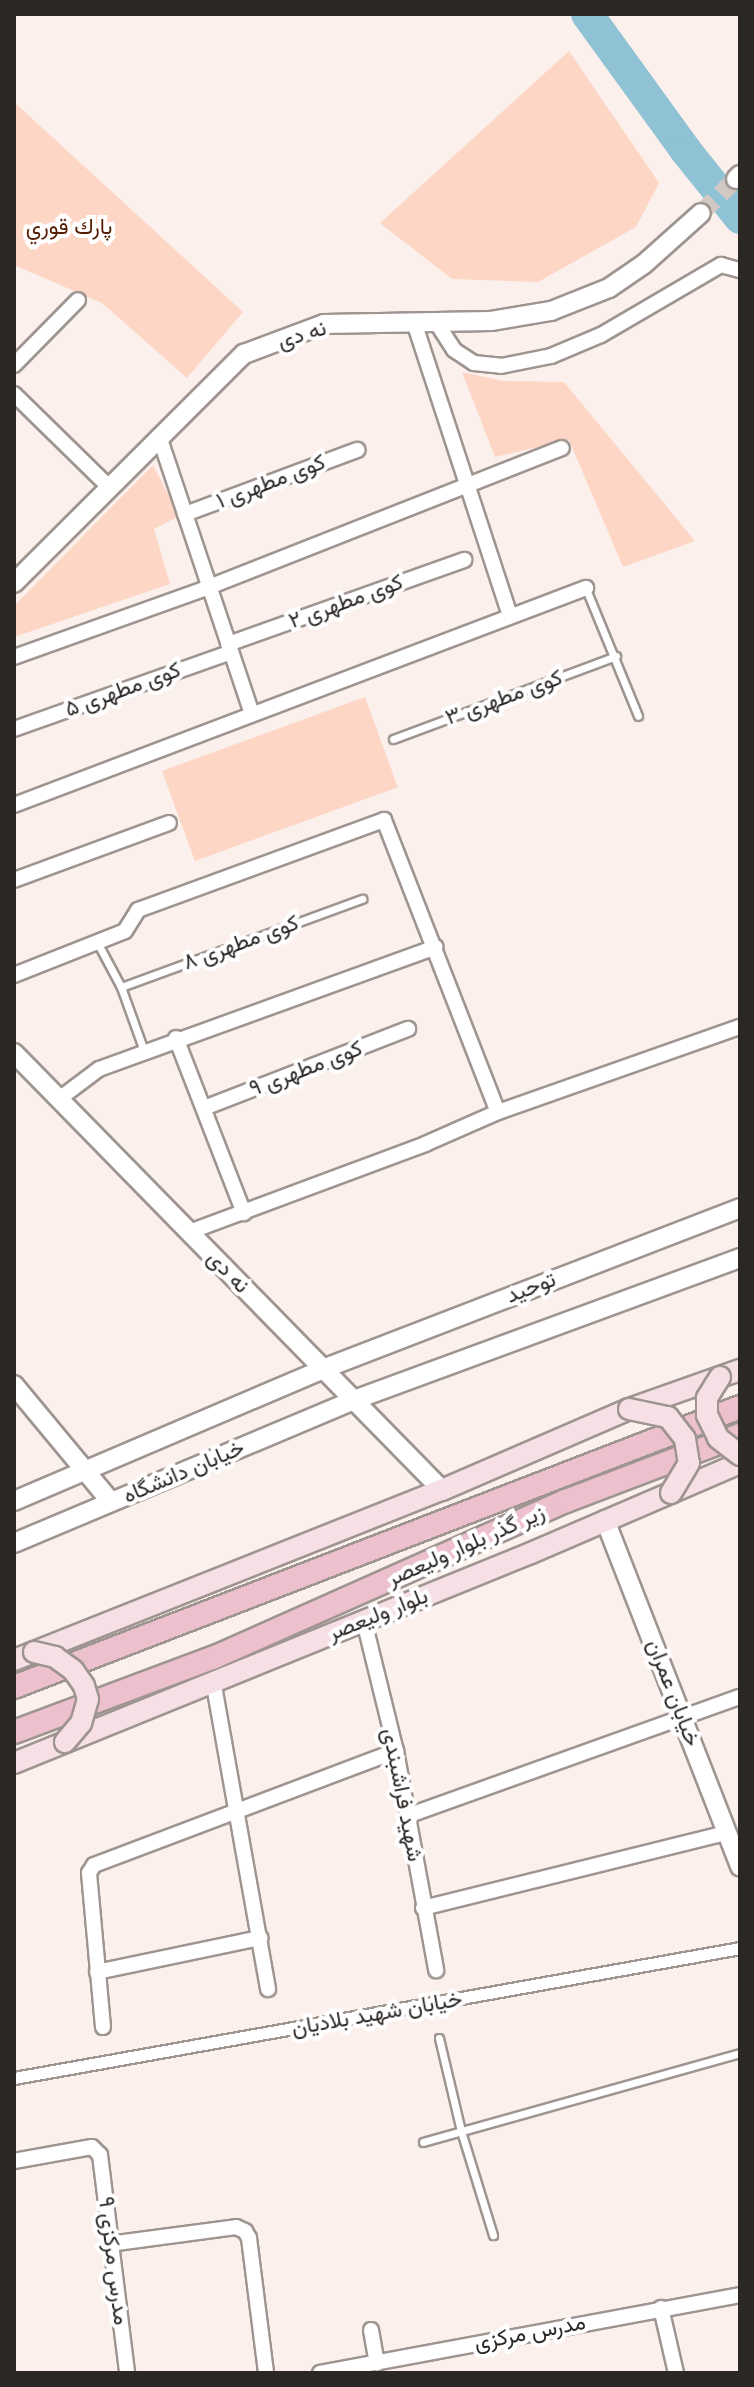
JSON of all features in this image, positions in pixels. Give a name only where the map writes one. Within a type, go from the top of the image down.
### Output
[{"type":"main road","points":[[14,1660],[442,1490],[629,1409],[740,1370]]},
{"type":"main road","points":[[720,1377],[707,1398],[707,1415],[718,1438],[739,1464]]},
{"type":"main road","points":[[14,1687],[740,1407]]},
{"type":"main road","points":[[629,1409],[668,1417],[685,1439],[689,1463],[671,1493]]},
{"type":"main road","name":"زیر گذر بلوار ولیعصر","points":[[14,1732],[215,1657],[552,1507],[740,1435]]},
{"type":"main road","name":"بلوار ولیعصر","points":[[14,1763],[739,1464]]},
{"type":"main road","points":[[34,1652],[55,1657],[73,1670],[84,1686],[88,1699],[81,1723],[65,1742]]},
{"type":"street","name":"نه دی","points":[[14,583],[244,354],[324,324],[491,321],[551,311],[609,288],[644,264],[701,213]]},
{"type":"street","points":[[436,322],[454,350],[474,363],[501,366],[551,356],[601,335],[721,265],[740,270]]},
{"type":"street","points":[[14,365],[78,300]]},
{"type":"street","points":[[414,322],[510,616]]},
{"type":"street","points":[[14,394],[109,487]]},
{"type":"street","points":[[159,436],[252,714]]},
{"type":"street","points":[[14,657],[209,587],[562,448]]},
{"type":"street","name":"کوی مطهری ۱","points":[[185,514],[357,450]]},
{"type":"street","name":"کوی مطهری ۲","points":[[230,648],[464,560]]},
{"type":"street","points":[[14,805],[586,588]]},
{"type":"street","name":"کوی مطهری ۵","points":[[14,729],[230,648]]},
{"type":"street","points":[[14,975],[125,931],[138,910],[384,820],[498,1112]]},
{"type":"street","points":[[14,880],[169,823]]},
{"type":"street","points":[[59,1099],[99,1069],[176,1038],[436,947]]},
{"type":"street","points":[[189,1232],[498,1112],[740,1027]]},
{"type":"street","name":"کوی مطهری ۹","points":[[204,1108],[408,1029]]},
{"type":"street","points":[[176,1038],[244,1213]]},
{"type":"street","name":"نه دی","points":[[14,1053],[442,1490]]},
{"type":"street","name":"توحید","points":[[323,1369],[740,1208]]},
{"type":"street","name":"توحید","points":[[354,1400],[740,1258]]},
{"type":"street","name":"خیابان دانشگاه","points":[[14,1501],[88,1472],[323,1369]]},
{"type":"street","points":[[14,1385],[111,1502]]},
{"type":"street","name":"خیابان دانشگاه","points":[[14,1543],[354,1400]]},
{"type":"street","name":"خیابان عمران","points":[[605,1520],[740,1867]]},
{"type":"street","name":"شهید فراشبندی","points":[[364,1621],[396,1751],[436,1970]]},
{"type":"street","points":[[213,1680],[239,1809],[268,1989]]},
{"type":"street","points":[[407,1816],[740,1697]]},
{"type":"street","points":[[103,2027],[91,1869],[239,1809],[396,1751]]},
{"type":"street","points":[[423,1908],[727,1833]]},
{"type":"street","points":[[97,1972],[260,1938]]},
{"type":"street","name":"خیابان شهید بلادیان","points":[[14,2078],[740,1948]]},
{"type":"street","name":"مدرس مرکزی ۹","points":[[14,2161],[92,2147],[96,2150],[127,2373]]},
{"type":"street","points":[[109,2244],[236,2227],[245,2231],[249,2238],[266,2373]]},
{"type":"street","name":"مدرس مرکزی","points":[[320,2373],[344,2371],[740,2295]]},
{"type":"street","points":[[661,2308],[676,2373]]},
{"type":"street","points":[[371,2330],[377,2363]]},
{"type":"lane","points":[[586,588],[638,716]]},
{"type":"lane","name":"کوی مطهری ۳","points":[[393,739],[616,656]]},
{"type":"lane","name":"کوی مطهری ۸","points":[[121,987],[362,899]]},
{"type":"lane","points":[[97,942],[121,987],[144,1051]]},
{"type":"lane","points":[[439,2038],[461,2131],[493,2235]]},
{"type":"lane","points":[[423,2142],[740,2053]]},
{"type":"green space","points":[[569,51],[659,183],[636,227],[538,282],[452,279],[380,223]]},
{"type":"green space","name":"پارك قوري","points":[[14,102],[243,312],[187,378],[102,303],[14,265]]},
{"type":"green space","points":[[462,372],[503,381],[564,382],[695,541],[623,567],[569,440],[495,457]]},
{"type":"green space","points":[[153,465],[179,516],[154,529],[170,584],[14,637],[14,606]]},
{"type":"green space","points":[[365,697],[398,787],[195,861],[162,771]]},
{"type":"waterway","points":[[587,14],[686,151],[740,218]]},
{"type":"tunnel","points":[[701,213],[736,179]]}]
